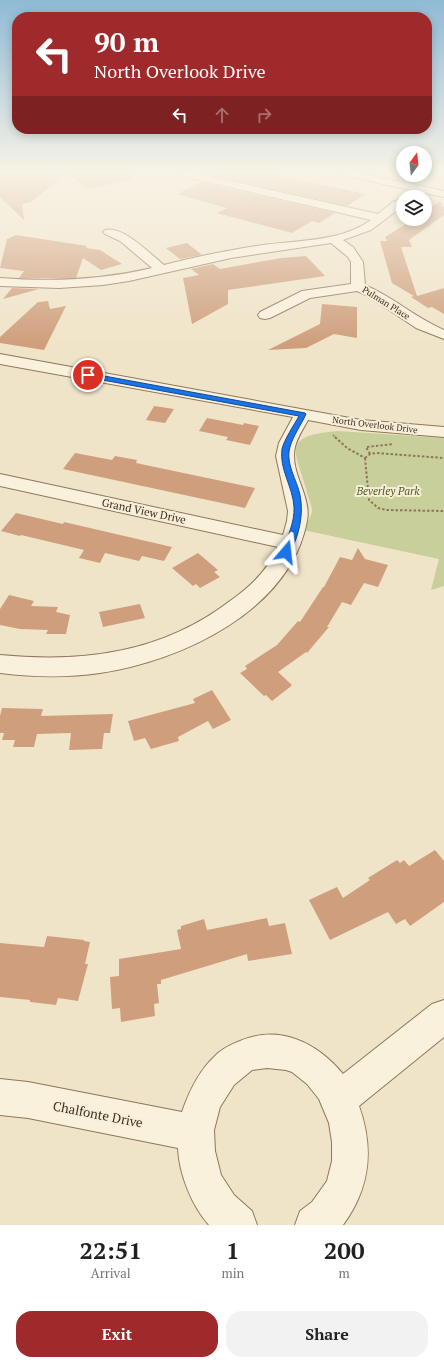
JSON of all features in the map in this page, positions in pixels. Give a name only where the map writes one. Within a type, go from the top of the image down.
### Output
[{"type":"street","points":[[0,282],[78,284],[118,280],[161,269],[254,250],[333,239],[360,230]]},
{"type":"street","points":[[109,232],[124,238],[161,269]]},
{"type":"street","name":"Pulman Place","points":[[333,239],[349,250],[354,256],[357,262],[357,281],[359,287],[373,293],[421,325],[444,335]]},
{"type":"street","points":[[265,315],[307,294],[359,287]]},
{"type":"street","name":"North Overlook Drive","points":[[0,359],[361,425],[444,432]]},
{"type":"street","points":[[0,664],[41,668],[96,665],[130,658],[164,648],[204,629],[240,607],[260,589],[275,571],[286,552],[297,520],[298,508],[296,494],[285,461],[286,448],[303,414]]},
{"type":"street","name":"Grand View Drive","points":[[0,480],[289,543]]},
{"type":"street","points":[[339,1099],[444,1016]]},
{"type":"street","points":[[238,1225],[229,1219],[211,1196],[199,1168],[196,1133],[200,1109],[212,1083],[230,1063],[253,1052],[277,1051],[301,1058],[322,1074],[339,1099],[349,1128],[350,1161],[342,1192],[326,1216],[314,1225]]},
{"type":"street","name":"Chalfonte Drive","points":[[0,1097],[28,1100],[196,1133]]},
{"type":"path","points":[[330,419],[332,435],[346,448],[365,458]]},
{"type":"path","points":[[365,458],[370,454],[376,453],[444,458]]},
{"type":"path","points":[[365,458],[369,500],[378,508],[386,510],[444,511]]},
{"type":"green space","name":"Beverley Park","points":[[338,431],[444,438],[444,586],[431,590],[439,559],[303,530],[311,516],[312,509],[296,449],[299,442],[306,437],[319,433]]},
{"type":"building","points":[[281,230],[297,230],[292,233]]},
{"type":"building","points":[[396,230],[423,230],[409,240],[412,247],[401,247],[417,296],[444,288],[444,314],[432,307],[428,308],[411,297],[414,296],[392,283],[380,241],[387,241],[385,237]]},
{"type":"building","points":[[16,235],[87,246],[86,248],[100,250],[122,264],[101,270],[83,258],[76,278],[19,278],[24,271],[0,268],[7,239]]},
{"type":"building","points":[[187,243],[202,255],[180,259],[166,248]]},
{"type":"building","points":[[306,256],[325,276],[228,290],[228,304],[192,324],[183,278],[199,275],[191,269],[213,264],[220,269],[281,258]]},
{"type":"building","points":[[12,288],[39,289],[3,299]]},
{"type":"building","points":[[48,301],[50,309],[66,306],[44,350],[0,343],[0,337],[38,302]]},
{"type":"building","points":[[322,304],[357,307],[357,338],[334,334],[306,348],[268,350],[320,324]]},
{"type":"building","points":[[154,406],[174,409],[165,423],[146,420]]},
{"type":"building","points":[[207,418],[243,425],[244,423],[259,426],[250,445],[226,440],[228,437],[199,431]]},
{"type":"building","points":[[75,453],[112,460],[115,456],[137,460],[136,463],[255,488],[245,508],[63,469]]},
{"type":"building","points":[[16,513],[63,524],[64,522],[172,547],[164,561],[142,556],[139,561],[105,553],[100,563],[79,558],[84,550],[1,531]]},
{"type":"building","points":[[358,548],[365,559],[388,565],[378,587],[364,583],[351,605],[342,602],[327,627],[329,627],[307,653],[306,652],[278,672],[292,685],[272,701],[266,695],[264,696],[240,673],[247,669],[245,666],[277,645],[298,621],[300,622],[324,587],[340,557],[352,560]]},
{"type":"building","points":[[198,553],[218,570],[214,572],[220,577],[200,588],[196,584],[193,586],[172,568]]},
{"type":"building","points":[[9,595],[34,601],[31,606],[58,607],[56,612],[70,615],[66,634],[46,634],[48,630],[20,629],[0,625],[0,609]]},
{"type":"building","points":[[140,604],[145,618],[103,627],[99,612]]},
{"type":"building","points":[[212,690],[231,720],[213,729],[208,721],[178,737],[179,741],[151,749],[145,738],[134,741],[128,721],[195,703],[193,699]]},
{"type":"building","points":[[2,708],[43,709],[41,716],[113,714],[110,733],[104,733],[102,749],[69,750],[71,733],[37,734],[34,747],[13,747],[15,740],[2,740],[4,733],[0,733],[0,716]]},
{"type":"building","points":[[435,850],[444,861],[444,902],[410,926],[405,919],[396,924],[388,912],[330,940],[309,900],[337,887],[343,898],[370,880],[368,878],[397,860],[400,863],[404,860],[409,866]]},
{"type":"building","points":[[267,918],[269,926],[285,923],[292,954],[248,961],[247,954],[161,980],[161,984],[157,984],[159,1003],[154,1004],[155,1016],[121,1022],[120,1008],[112,1009],[110,977],[119,976],[119,959],[181,949],[177,930],[181,929],[181,926],[204,919],[207,930]]},
{"type":"building","points":[[47,936],[90,942],[85,964],[88,964],[78,1001],[58,998],[56,1005],[30,1002],[30,1000],[0,997],[0,943],[44,947]]},
{"type":"route","points":[[88,375],[303,414],[286,448],[285,461],[296,494],[298,508],[297,520],[286,552]]}]
